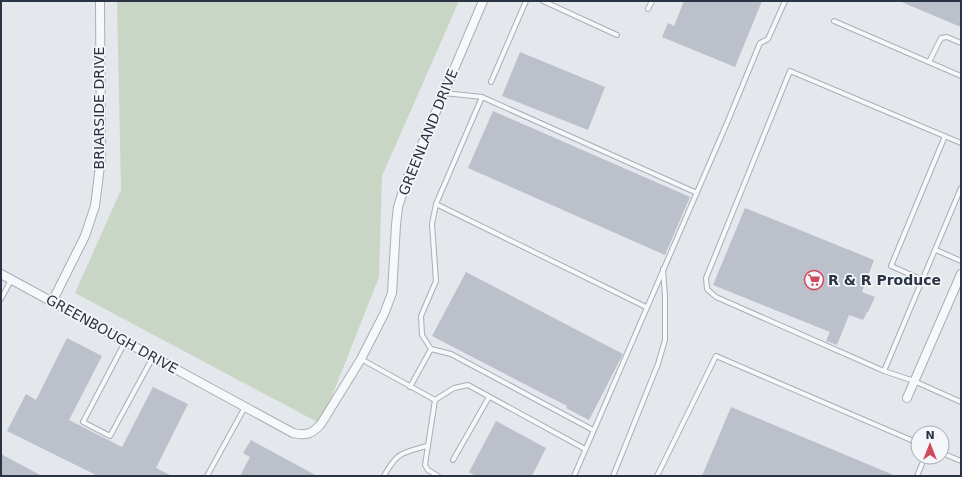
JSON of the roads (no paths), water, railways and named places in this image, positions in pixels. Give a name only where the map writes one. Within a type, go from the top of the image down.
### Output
[{"type":"street","name":"BRIARSIDE DRIVE","points":[[52,302],[85,236],[95,206],[101,158],[100,1]]},
{"type":"street","name":"GREENLAND DRIVE","points":[[223,395],[293,434],[304,436],[313,433],[321,424],[361,359],[384,314],[392,293],[398,207],[406,182],[483,1]]},
{"type":"street","name":"GREENBOUGH DRIVE","points":[[1,274],[223,395]]},
{"type":"street","points":[[907,398],[961,274]]},
{"type":"lane","points":[[491,82],[526,1]]},
{"type":"lane","points":[[543,1],[617,35]]},
{"type":"lane","points":[[648,9],[652,1]]},
{"type":"lane","points":[[574,476],[760,43],[768,39],[785,1]]},
{"type":"lane","points":[[834,21],[961,76]]},
{"type":"lane","points":[[929,62],[942,38],[947,37],[961,43]]},
{"type":"lane","points":[[961,143],[790,71],[706,278],[707,289],[716,297],[884,371],[914,381],[961,402]]},
{"type":"lane","points":[[444,93],[482,96],[696,193]]},
{"type":"lane","points":[[482,96],[436,204],[432,224],[436,281],[422,316],[422,335],[431,348],[451,354],[593,430]]},
{"type":"lane","points":[[923,280],[891,266],[945,136]]},
{"type":"lane","points":[[884,371],[961,188]]},
{"type":"lane","points":[[436,204],[646,307]]},
{"type":"lane","points":[[936,250],[961,261]]},
{"type":"lane","points":[[613,476],[658,364],[665,340],[665,297],[663,269]]},
{"type":"lane","points":[[1,299],[11,280]]},
{"type":"lane","points":[[125,342],[83,422],[110,436],[153,357]]},
{"type":"lane","points":[[410,387],[431,348]]},
{"type":"lane","points":[[657,476],[716,356],[910,440]]},
{"type":"lane","points":[[361,359],[435,400]]},
{"type":"lane","points":[[438,476],[428,470],[425,465],[435,400],[454,388],[468,385],[585,449]]},
{"type":"lane","points":[[453,460],[489,397]]},
{"type":"lane","points":[[207,476],[245,407]]},
{"type":"lane","points":[[384,476],[392,461],[400,454],[427,446]]},
{"type":"lane","points":[[950,456],[961,461]]},
{"type":"lane","points":[[918,476],[922,465]]},
{"type":"place","name":"R & R Produce","points":[[814,280]]}]
